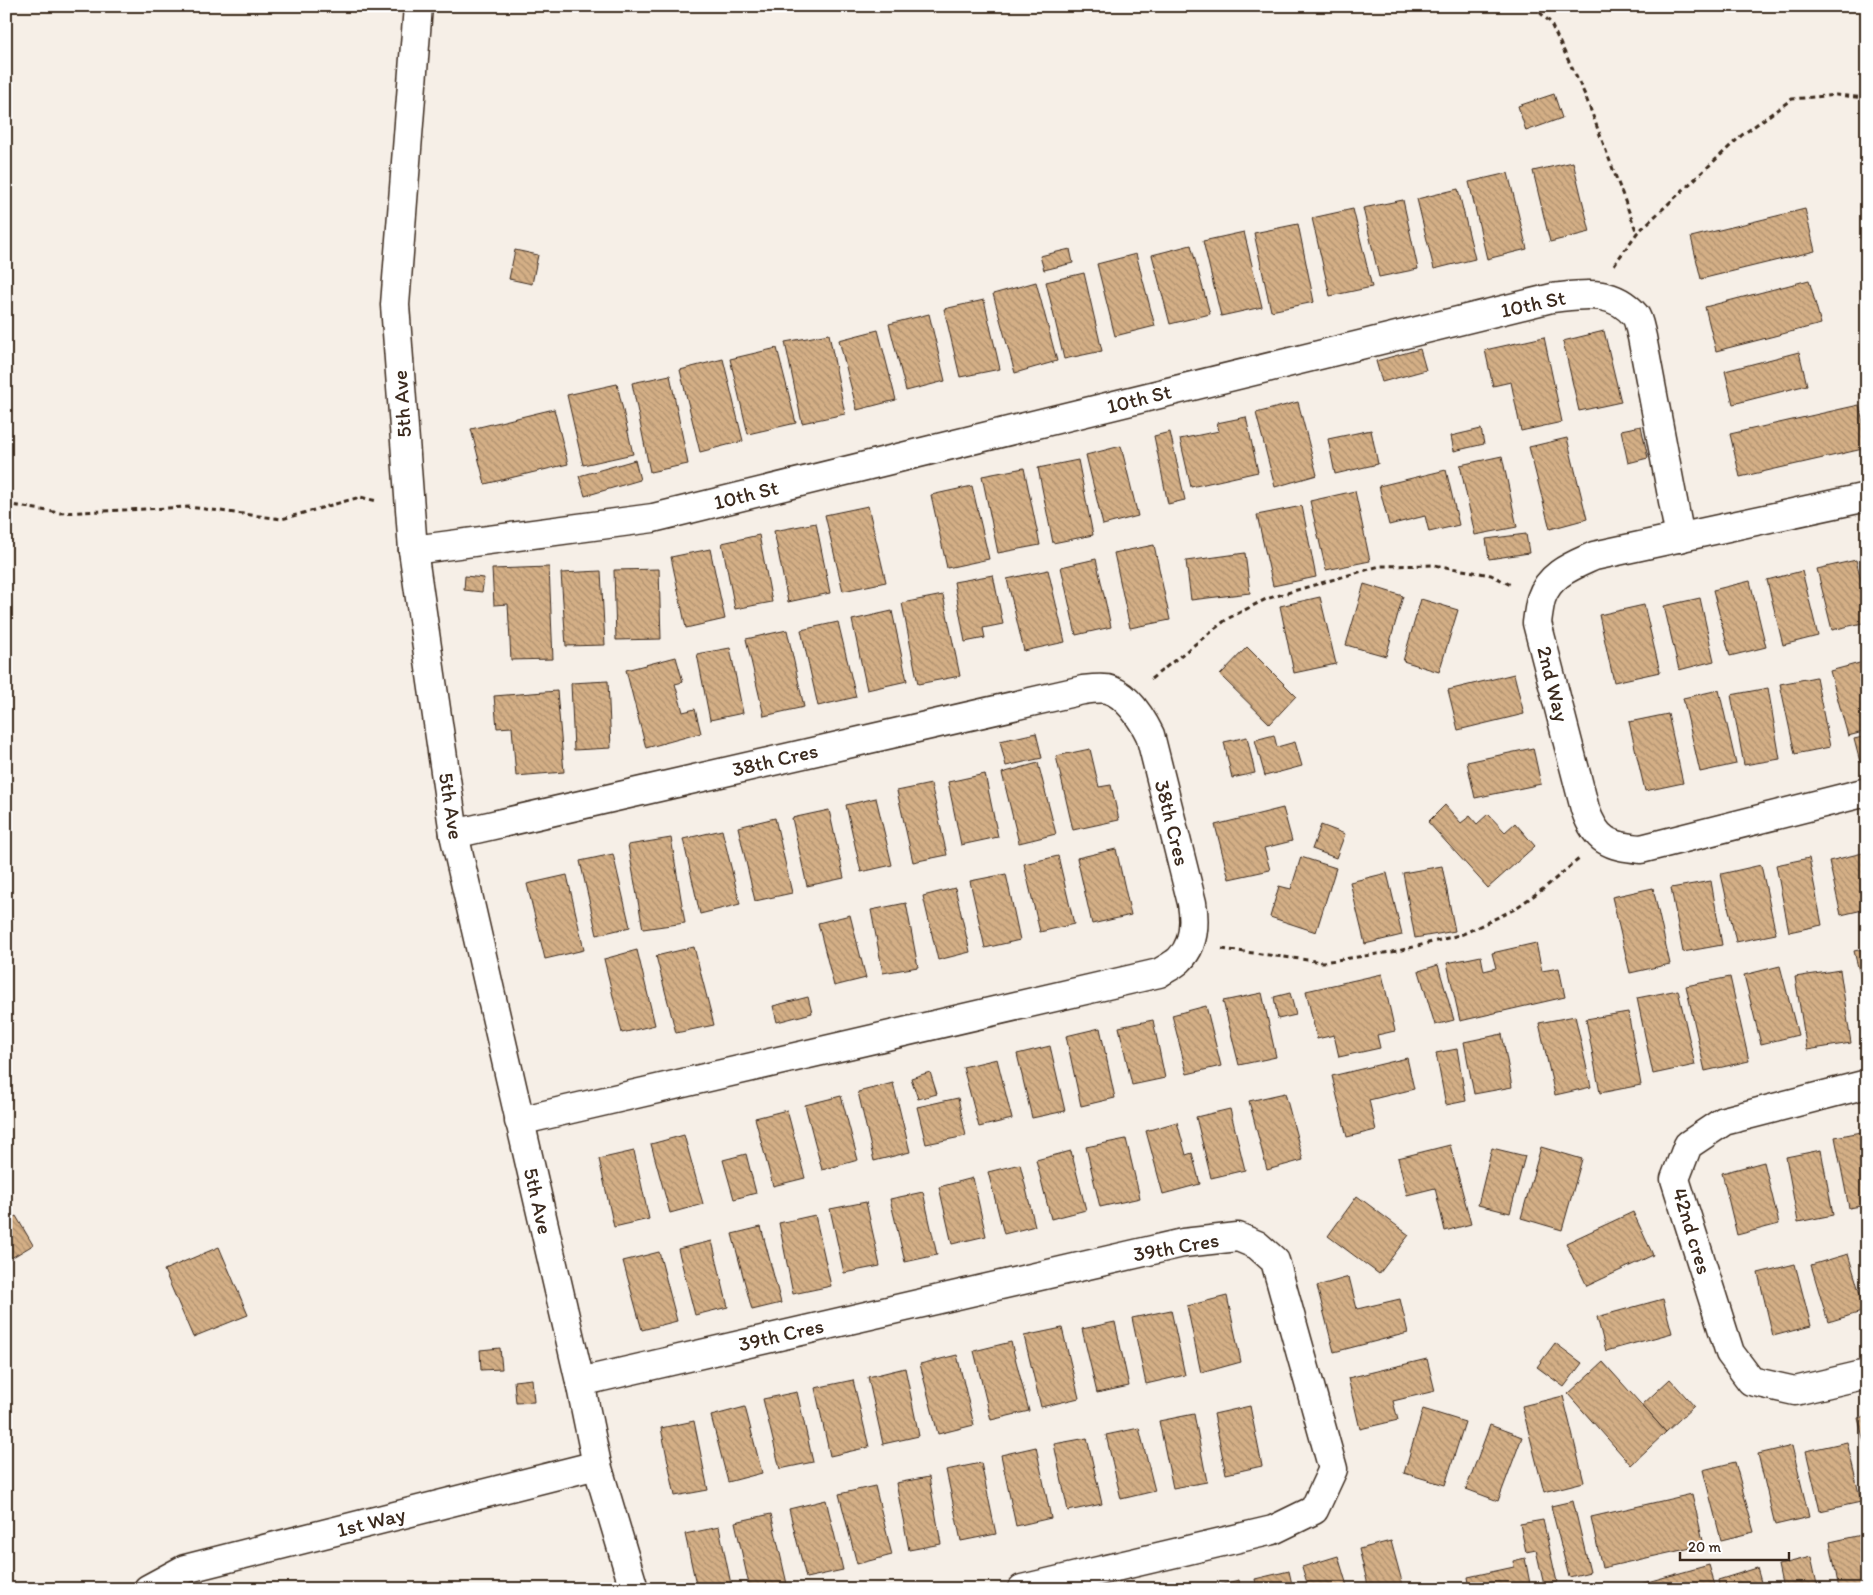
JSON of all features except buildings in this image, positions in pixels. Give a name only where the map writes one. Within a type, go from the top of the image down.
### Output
[{"type":"street","name":"5th Ave","points":[[418,6],[395,305],[413,550],[454,834],[580,1382],[597,1465],[634,1589]]},
{"type":"street","name":"10th St","points":[[413,550],[653,518],[1552,298],[1593,293],[1615,299],[1636,316],[1642,337],[1680,538]]},
{"type":"street","name":"2nd Way","points":[[1602,839],[1591,826],[1585,809],[1537,623],[1541,599],[1550,581],[1566,569],[1594,556],[1867,497]]},
{"type":"street","name":"38th Cres","points":[[454,834],[1083,690],[1108,689],[1126,701],[1141,717],[1150,735],[1192,903],[1195,923],[1190,944],[1180,960],[1159,973],[519,1121]]},
{"type":"street","points":[[1602,839],[1621,847],[1641,848],[1867,792]]},
{"type":"street","name":"42nd cres","points":[[1867,1084],[1724,1121],[1688,1145],[1676,1180],[1730,1353],[1751,1381],[1795,1391],[1867,1374]]},
{"type":"street","name":"39th Cres","points":[[580,1382],[1183,1243],[1238,1237],[1257,1245],[1275,1261],[1333,1469],[1314,1510],[1273,1530],[1022,1589]]},
{"type":"street","name":"1st Way","points":[[148,1589],[185,1569],[597,1465]]},
{"type":"path","points":[[1533,6],[1550,22],[1585,95],[1637,233]]},
{"type":"path","points":[[1593,293],[1637,233],[1742,135],[1792,99],[1836,95],[1867,98]]},
{"type":"path","points":[[6,504],[60,513],[188,507],[282,519],[360,496],[409,510]]},
{"type":"path","points":[[1126,701],[1227,619],[1266,599],[1380,566],[1434,565],[1491,575],[1541,599]]},
{"type":"path","points":[[1190,944],[1265,956],[1323,962],[1398,951],[1463,934],[1513,910],[1543,889],[1602,839]]}]
